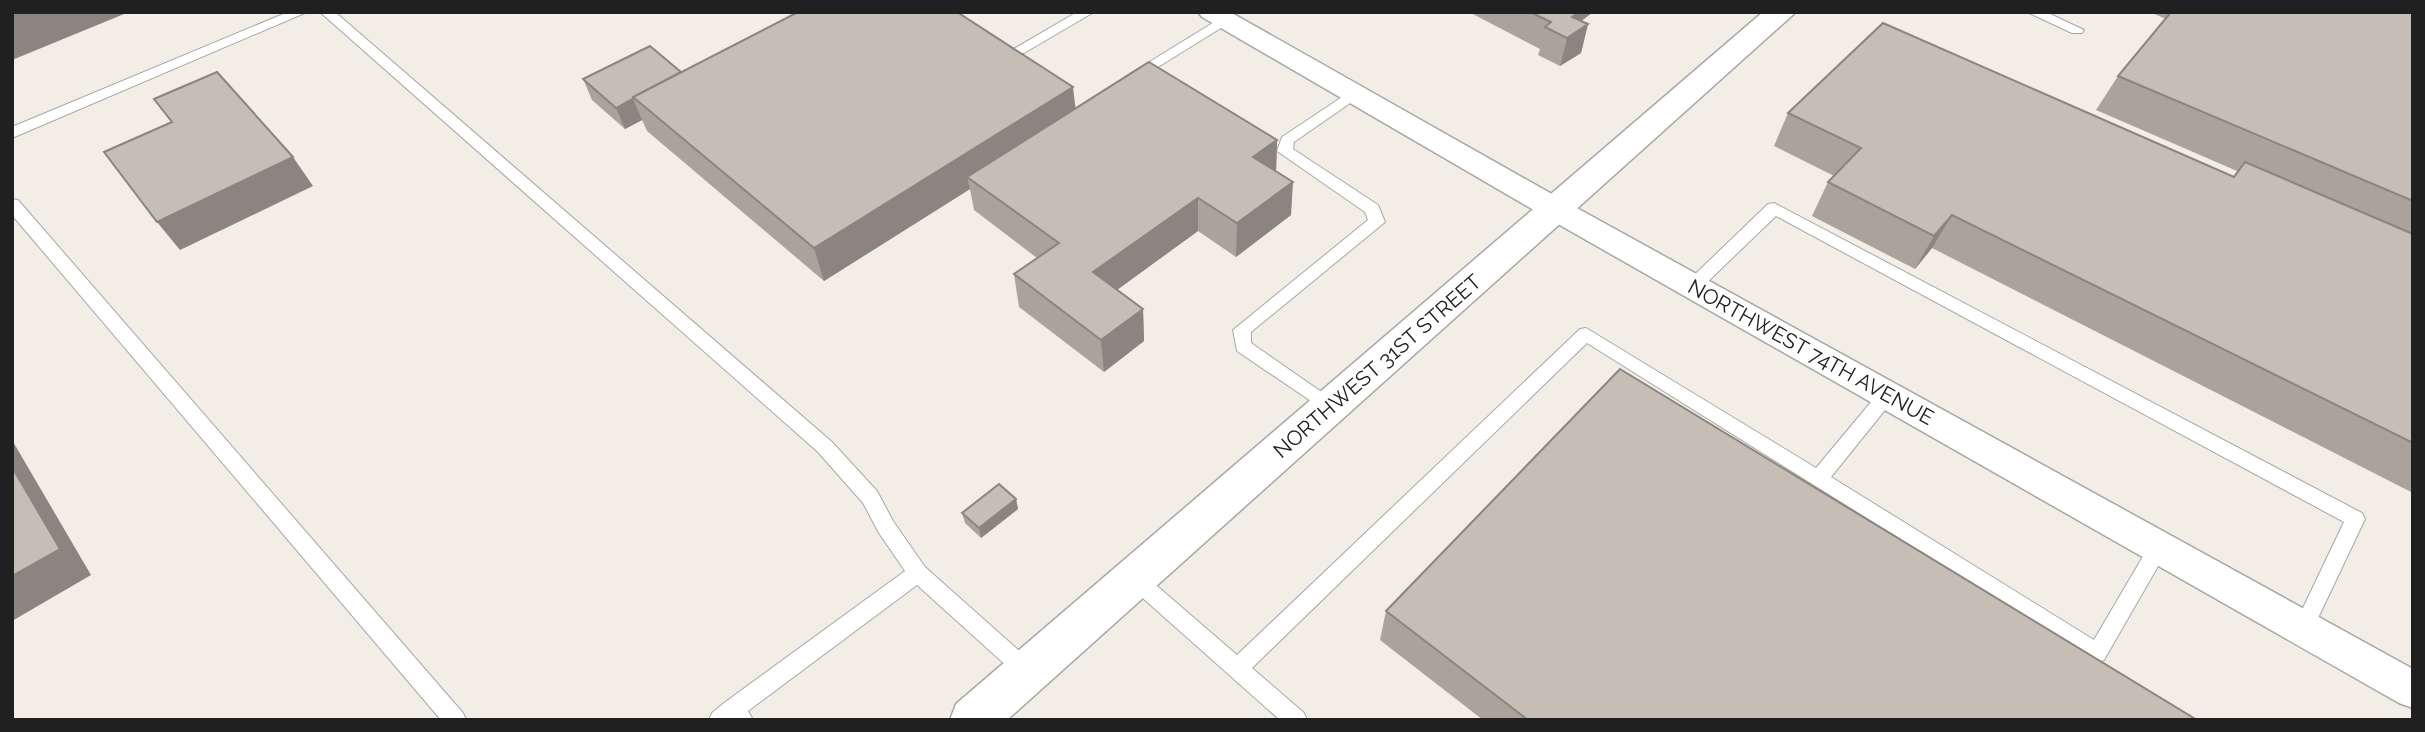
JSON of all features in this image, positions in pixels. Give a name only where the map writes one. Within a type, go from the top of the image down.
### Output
[{"type":"street","name":"NORTHWEST 31ST STREET","points":[[991,714],[1028,672],[1781,12]]},
{"type":"street","name":"NORTHWEST 74TH AVENUE","points":[[1218,16],[1555,209],[2413,690]]},
{"type":"lane","points":[[12,133],[300,12]]},
{"type":"lane","points":[[327,12],[825,447],[870,497],[886,527],[918,573],[1028,672]]},
{"type":"lane","points":[[1019,50],[1087,12]]},
{"type":"lane","points":[[2034,12],[2077,30]]},
{"type":"lane","points":[[1119,84],[1218,16]]},
{"type":"lane","points":[[1330,407],[1243,346],[1242,330],[1377,222],[1372,209],[1285,151],[1287,140],[1354,94]]},
{"type":"lane","points":[[12,204],[455,720]]},
{"type":"lane","points":[[1693,286],[1774,208],[2355,519],[2303,629]]},
{"type":"lane","points":[[1237,669],[1586,334],[2096,653],[2159,547]]},
{"type":"lane","points":[[1818,480],[1887,395]]},
{"type":"lane","points":[[732,716],[918,573]]},
{"type":"lane","points":[[1135,579],[1296,720]]},
{"type":"building","points":[[798,12],[957,12],[1073,87],[814,248],[633,97]]},
{"type":"building","points":[[1530,12],[1572,12],[1576,14],[1572,17],[1588,24],[1567,38],[1545,27],[1551,22]]},
{"type":"building","points":[[2171,12],[2413,12],[2413,201],[2118,76]]},
{"type":"building","points":[[1883,23],[2234,177],[2245,162],[2413,234],[2413,443],[1952,215],[1934,236],[1828,182],[1861,148],[1788,113]]},
{"type":"building","points":[[650,46],[681,72],[616,108],[583,79]]},
{"type":"building","points":[[1149,62],[1277,140],[1253,157],[1293,182],[1237,223],[1198,198],[1093,272],[1143,309],[1101,340],[1014,274],[1059,243],[967,177]]},
{"type":"building","points":[[217,72],[293,157],[157,222],[104,152],[172,122],[154,99]]},
{"type":"building","points":[[1620,369],[2197,720],[1528,720],[1386,611]]},
{"type":"building","points":[[12,467],[60,549],[12,576]]},
{"type":"building","points":[[999,484],[1016,499],[979,528],[962,513]]}]
